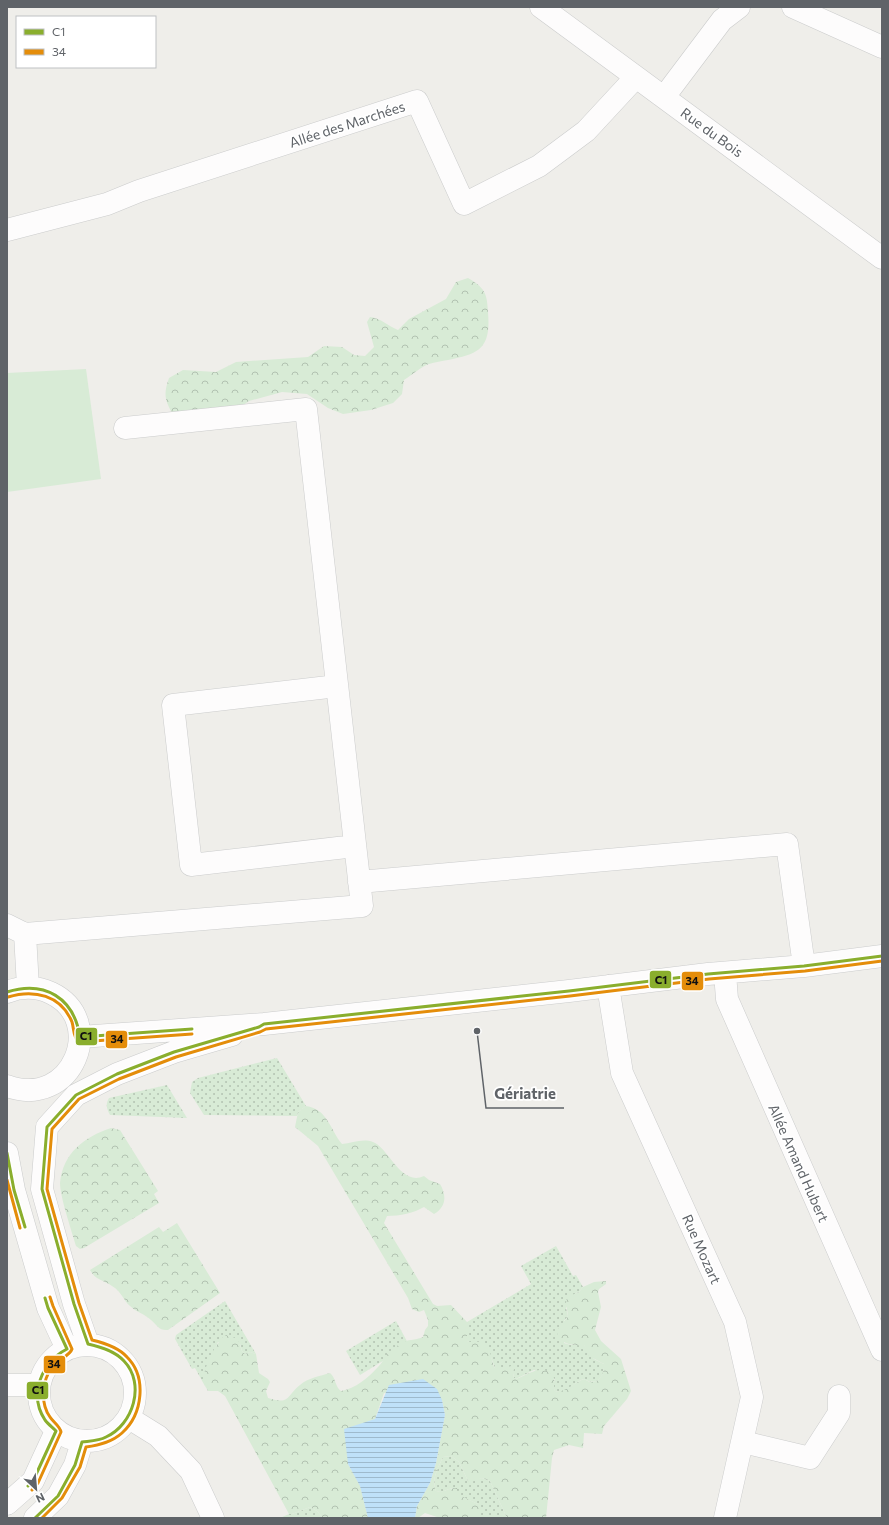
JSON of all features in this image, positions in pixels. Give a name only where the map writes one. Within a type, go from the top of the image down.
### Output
[{"type":"street","name":"Rue du Bois","points":[[541,7],[882,258]]},
{"type":"street","points":[[664,97],[722,20],[739,7]]},
{"type":"street","points":[[792,7],[882,47]]},
{"type":"street","name":"Allée des Marchées","points":[[7,230],[107,204],[139,191],[417,101],[464,204],[539,166],[586,131],[636,76]]},
{"type":"street","points":[[28,987],[16,930],[362,906],[306,409],[125,428]]},
{"type":"street","points":[[337,686],[173,705],[174,720],[191,865],[355,846]]},
{"type":"street","points":[[359,882],[787,844],[804,966]]},
{"type":"street","points":[[80,1037],[264,1024],[708,974],[804,966],[881,957]]},
{"type":"street","name":"Allée Amand Hubert","points":[[725,973],[727,1000],[882,1350]]},
{"type":"street","name":"Rue Mozart","points":[[608,986],[622,1074],[735,1322],[752,1397],[725,1518]]},
{"type":"street","points":[[7,992],[14,989],[28,987],[44,989],[58,996],[69,1006],[76,1020],[80,1037],[78,1055],[69,1070],[56,1083],[44,1088],[30,1090],[17,1090],[7,1086]]},
{"type":"street","points":[[78,1346],[74,1304],[42,1189],[47,1127],[76,1095],[117,1074],[174,1052],[259,1027],[264,1024]]},
{"type":"street","points":[[7,1153],[14,1190],[48,1308],[78,1346]]},
{"type":"street","points":[[78,1346],[102,1347],[115,1353],[126,1363],[133,1376],[136,1390],[134,1404],[129,1418],[109,1437],[96,1441],[82,1442],[68,1438],[56,1431],[45,1418],[39,1402],[38,1386],[44,1370],[54,1357],[78,1346]]},
{"type":"street","points":[[7,1385],[38,1386]]},
{"type":"street","points":[[743,1442],[810,1458],[839,1413],[839,1396]]},
{"type":"street","points":[[129,1418],[158,1436],[191,1471],[213,1518]]},
{"type":"street","points":[[7,1504],[33,1481],[56,1431]]},
{"type":"street","points":[[35,1518],[58,1496],[74,1465],[82,1442]]},
{"type":"green space","points":[[468,278],[482,288],[486,296],[488,305],[488,334],[485,341],[476,352],[459,358],[431,363],[420,369],[404,380],[402,394],[393,403],[371,410],[343,414],[328,408],[307,394],[282,392],[249,401],[239,408],[173,415],[168,405],[166,389],[169,378],[183,370],[216,372],[236,362],[308,357],[324,346],[342,347],[354,355],[365,356],[374,347],[367,322],[370,317],[378,319],[398,330],[409,319],[446,299],[456,282]]},
{"type":"green space","points":[[86,369],[101,479],[7,492],[7,373]]},
{"type":"green space","points":[[277,1058],[306,1106],[298,1112],[297,1116],[204,1115],[190,1093],[192,1082],[198,1078]]},
{"type":"green space","points":[[167,1085],[187,1118],[110,1115],[108,1111],[107,1103],[109,1098]]},
{"type":"green space","points":[[306,1106],[319,1111],[324,1116],[342,1144],[361,1141],[373,1142],[384,1151],[402,1172],[416,1178],[424,1176],[429,1180],[440,1184],[444,1193],[444,1201],[441,1208],[434,1214],[424,1207],[407,1214],[387,1216],[384,1223],[433,1304],[437,1306],[451,1305],[467,1322],[467,1341],[484,1343],[489,1349],[495,1368],[506,1368],[511,1366],[514,1369],[514,1378],[516,1379],[539,1370],[548,1371],[554,1377],[555,1391],[563,1391],[584,1379],[593,1382],[599,1379],[602,1376],[604,1364],[589,1356],[584,1345],[569,1344],[560,1340],[557,1332],[568,1316],[566,1303],[567,1297],[579,1292],[583,1287],[594,1282],[606,1281],[606,1284],[599,1289],[598,1292],[601,1307],[595,1330],[601,1341],[621,1359],[631,1391],[627,1399],[604,1426],[602,1434],[584,1433],[583,1448],[569,1445],[554,1450],[546,1518],[507,1518],[490,1481],[482,1478],[471,1482],[468,1481],[459,1462],[451,1456],[443,1457],[437,1469],[434,1482],[436,1491],[457,1488],[461,1496],[478,1504],[480,1509],[478,1518],[440,1518],[425,1513],[418,1518],[415,1518],[417,1506],[430,1483],[436,1463],[445,1415],[442,1400],[384,1393],[375,1419],[348,1464],[360,1485],[368,1518],[323,1518],[317,1511],[310,1507],[289,1514],[225,1396],[218,1391],[208,1391],[204,1380],[205,1371],[215,1347],[226,1335],[238,1339],[242,1351],[245,1354],[250,1352],[256,1354],[259,1373],[270,1382],[266,1391],[268,1398],[285,1400],[300,1385],[314,1378],[330,1373],[341,1391],[351,1388],[370,1375],[394,1348],[407,1341],[423,1337],[428,1326],[428,1320],[424,1310],[419,1312],[412,1309],[408,1298],[318,1146],[295,1127],[298,1112]]},
{"type":"green space","points":[[111,1128],[120,1130],[158,1191],[154,1194],[159,1203],[80,1249],[76,1246],[62,1197],[60,1183],[62,1172],[65,1163],[76,1148],[92,1136]]},
{"type":"green space","points":[[177,1223],[220,1293],[168,1330],[165,1330],[160,1329],[149,1318],[132,1308],[115,1288],[97,1278],[90,1270],[159,1227],[163,1232]]},
{"type":"green space","points":[[556,1246],[573,1276],[576,1275],[583,1287],[576,1293],[566,1308],[568,1316],[564,1321],[564,1343],[571,1345],[584,1345],[594,1359],[604,1364],[602,1376],[596,1381],[593,1382],[584,1379],[563,1391],[555,1391],[553,1386],[555,1379],[534,1370],[516,1379],[514,1378],[513,1373],[506,1368],[495,1368],[491,1357],[475,1342],[471,1343],[467,1341],[467,1322],[531,1284],[521,1266]]},
{"type":"green space","points":[[225,1301],[256,1354],[250,1352],[245,1354],[242,1351],[240,1344],[218,1342],[206,1371],[206,1388],[195,1368],[192,1369],[175,1339],[176,1335]]},
{"type":"green space","points":[[396,1321],[409,1345],[360,1375],[346,1351]]},
{"type":"green space","points":[[451,1456],[459,1462],[468,1481],[482,1478],[490,1481],[507,1518],[478,1518],[478,1504],[460,1496],[452,1488],[441,1492],[436,1491],[434,1482],[437,1469],[443,1457]]},
{"type":"green space","points":[[310,1507],[317,1511],[323,1518],[280,1518],[289,1514]]},
{"type":"water","points":[[423,1379],[437,1389],[442,1400],[445,1415],[436,1463],[430,1483],[417,1506],[415,1518],[368,1518],[360,1486],[348,1464],[344,1429],[375,1419],[389,1385]]},
{"type":"transit line","name":"C1","points":[[35,1518],[58,1496],[75,1465],[82,1442],[94,1441],[106,1437],[115,1431],[129,1414],[135,1392],[131,1370],[124,1361],[112,1352],[88,1344],[74,1304],[42,1189],[47,1127],[76,1095],[117,1074],[174,1052],[259,1027],[264,1024],[569,991],[708,974],[804,966],[882,956]]},
{"type":"transit line","name":"34","points":[[42,1518],[62,1498],[80,1467],[86,1447],[110,1441],[122,1433],[129,1425],[138,1406],[140,1395],[138,1375],[127,1357],[111,1346],[92,1340],[79,1303],[47,1189],[52,1129],[79,1099],[119,1079],[176,1057],[266,1029],[570,996],[709,979],[805,971],[882,961]]},
{"type":"transit line","name":"C1","points":[[7,992],[34,988],[56,995],[64,1002],[71,1012],[77,1023],[80,1037],[192,1029]]},
{"type":"transit line","name":"34","points":[[8,997],[37,994],[54,1000],[67,1013],[72,1022],[76,1038],[79,1042],[192,1034]]},
{"type":"transit line","name":"C1","points":[[7,1153],[14,1190],[25,1227]]},
{"type":"transit line","name":"34","points":[[7,1180],[20,1228]]},
{"type":"transit line","name":"34","points":[[32,1490],[38,1483],[61,1432],[47,1411],[44,1399],[44,1385],[52,1367],[69,1354],[72,1349],[50,1297]]},
{"type":"transit line","name":"C1","points":[[28,1486],[33,1481],[56,1431],[45,1420],[40,1410],[38,1400],[40,1380],[51,1362],[67,1349],[48,1308],[45,1298]]},
{"type":"place","name":"Gériatrie","points":[[477,1031]]}]
